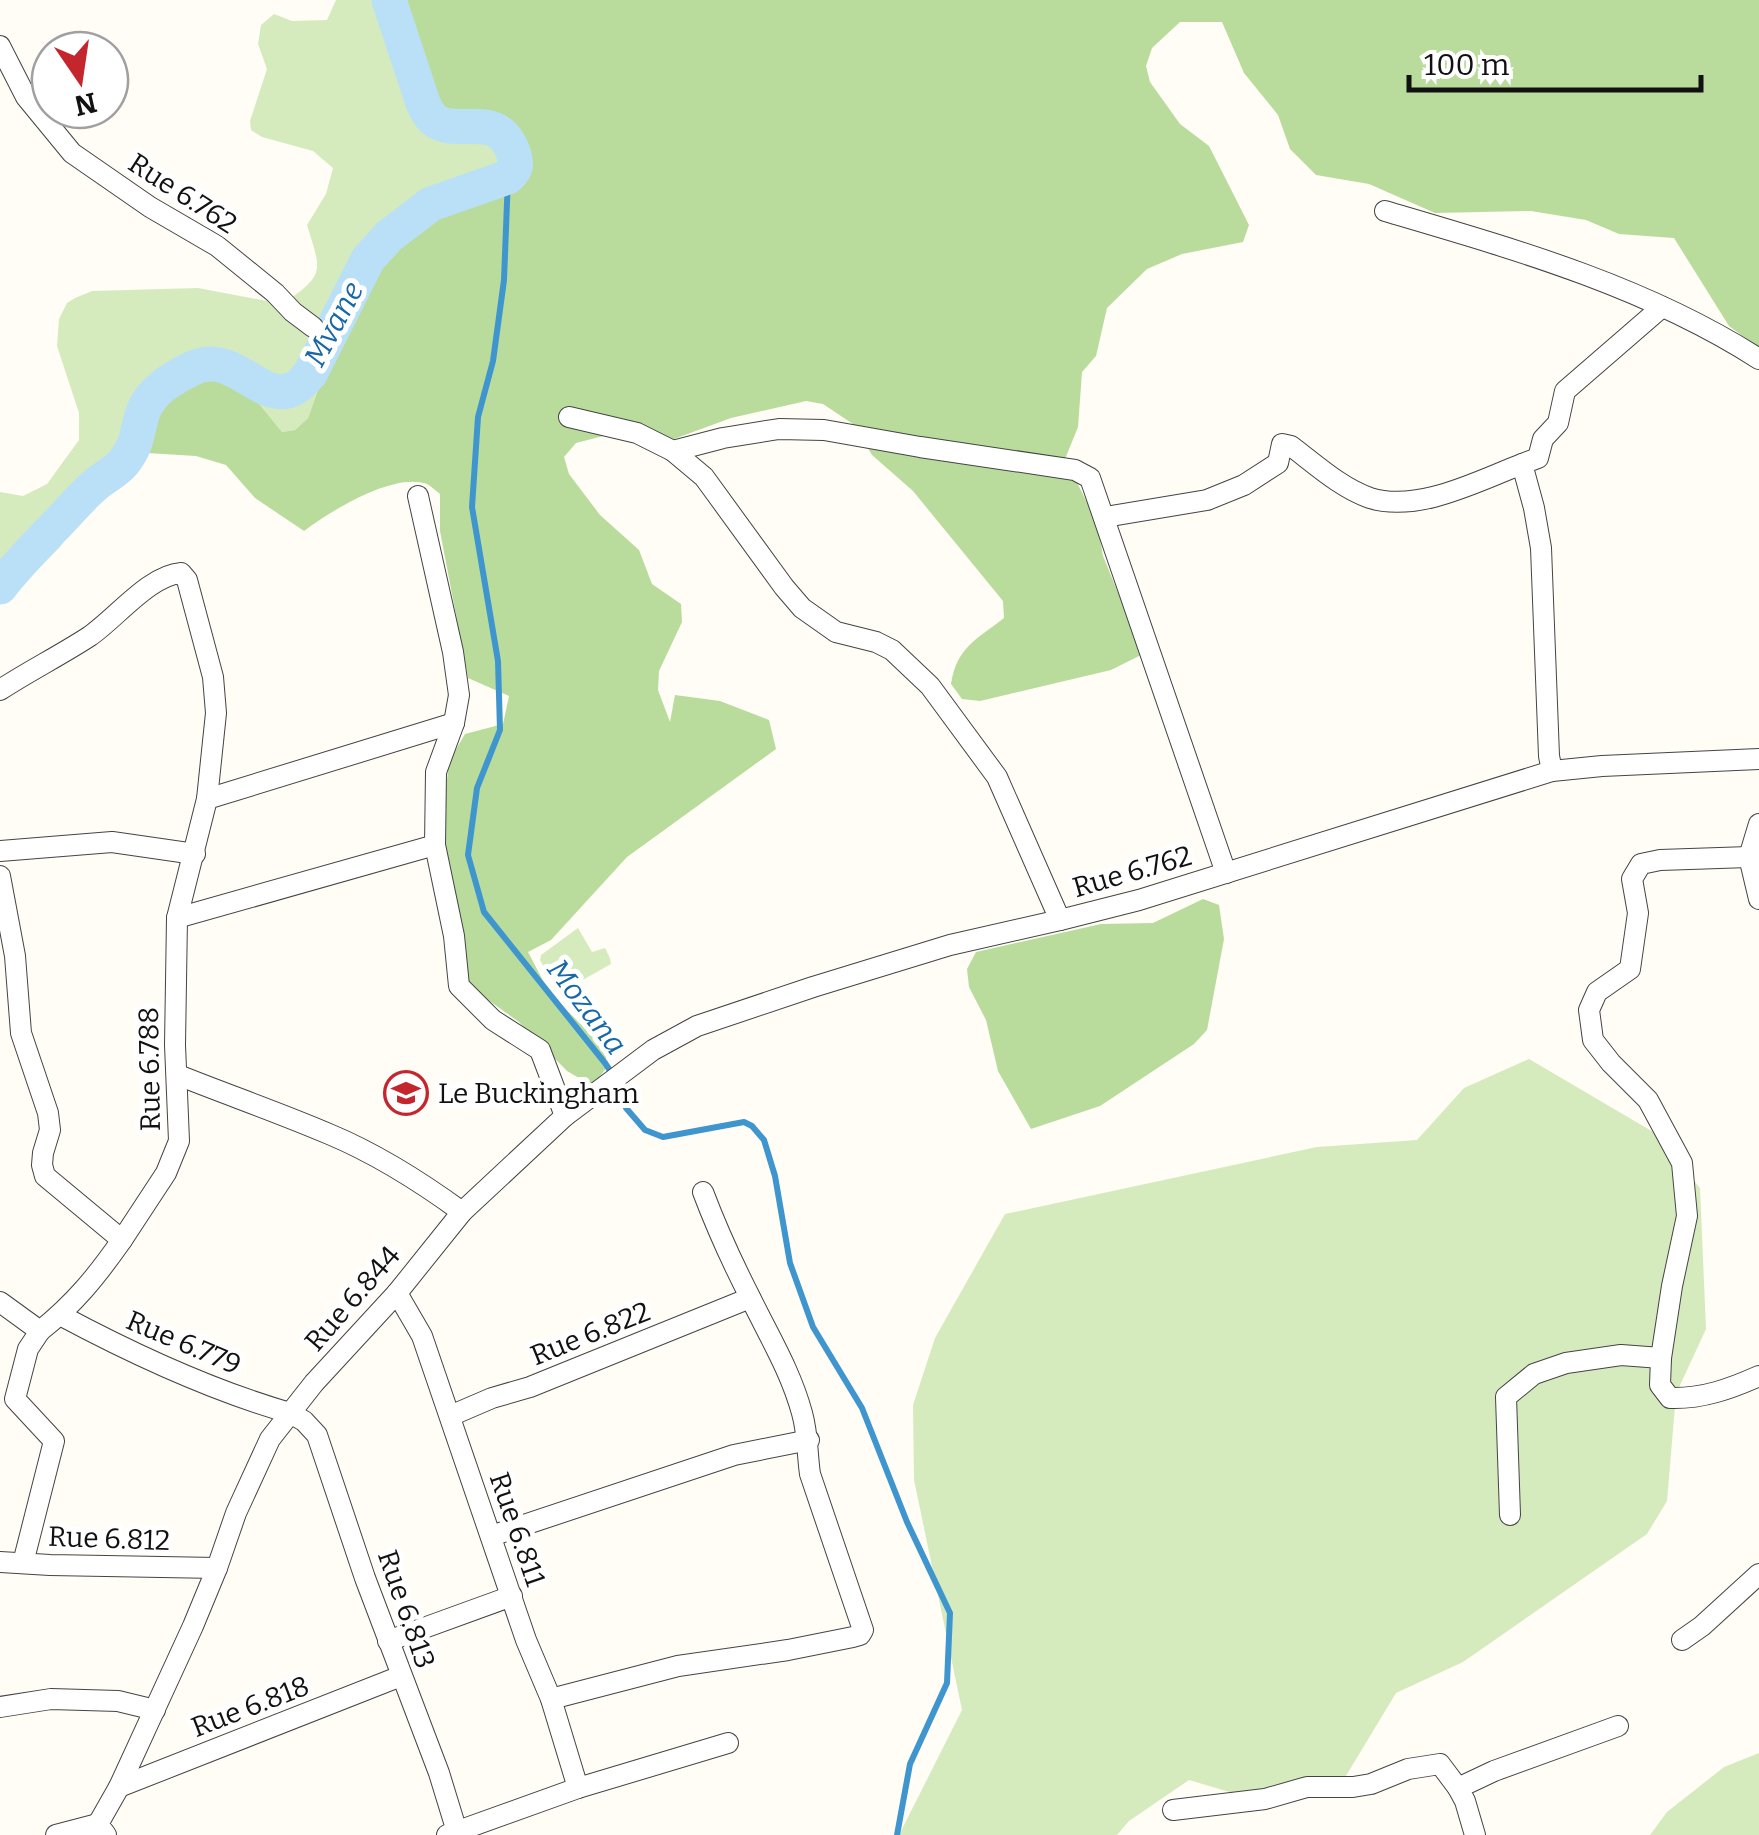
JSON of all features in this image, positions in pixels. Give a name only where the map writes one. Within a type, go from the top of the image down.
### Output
[{"type":"street","name":"Rue 6.762","points":[[0,46],[26,96],[72,153],[150,207],[217,246],[313,327]]},
{"type":"street","points":[[1385,211],[1607,282],[1720,334],[1759,359]]},
{"type":"street","points":[[1105,517],[1207,500],[1244,485],[1278,463],[1282,444],[1291,446],[1342,484],[1369,498],[1396,503],[1460,488],[1538,458],[1543,439],[1558,424],[1565,391],[1662,307]]},
{"type":"street","name":"Rue 6.762","points":[[569,417],[637,433],[673,451],[704,477],[802,608],[836,632],[892,650],[930,686],[997,777],[1060,920],[1139,900],[1552,771],[1759,760]]},
{"type":"street","points":[[673,451],[779,429],[824,430],[1075,470],[1090,478],[1226,873]]},
{"type":"street","points":[[1522,464],[1541,548],[1552,771]]},
{"type":"street","points":[[418,496],[458,676],[454,722],[436,772],[435,845],[454,936],[459,986],[493,1020],[540,1050],[565,1116]]},
{"type":"street","name":"Rue 6.788","points":[[0,690],[92,634],[154,583],[181,573],[187,580],[213,677],[216,713],[207,799],[178,918],[178,1141],[166,1173],[91,1284],[40,1331]]},
{"type":"street","points":[[207,799],[454,722]]},
{"type":"street","points":[[1759,824],[1749,857],[1759,899]]},
{"type":"street","points":[[0,851],[112,842],[194,854]]},
{"type":"street","points":[[178,918],[435,845]]},
{"type":"street","points":[[1749,857],[1641,864],[1632,879],[1638,913],[1630,969],[1596,992],[1589,1010],[1593,1040],[1648,1100],[1682,1163],[1688,1216],[1672,1286],[1660,1385],[1670,1398],[1690,1399],[1730,1389],[1759,1376]]},
{"type":"street","points":[[0,876],[21,1033],[48,1113],[50,1130],[42,1153],[45,1176],[122,1240]]},
{"type":"street","name":"Rue 6.844","points":[[102,1829],[270,1439],[462,1212],[565,1116],[653,1050],[697,1026],[950,944],[1060,920]]},
{"type":"street","points":[[178,1075],[331,1135],[378,1158],[462,1212]]},
{"type":"street","points":[[551,1699],[678,1666],[788,1650],[860,1635],[863,1630],[810,1474],[809,1440],[802,1409],[788,1371],[722,1241],[703,1192]]},
{"type":"street","name":"Rue 6.811","points":[[397,1293],[422,1336],[526,1640],[551,1699],[578,1788]]},
{"type":"street","name":"Rue 6.822","points":[[450,1416],[750,1298]]},
{"type":"street","points":[[0,1302],[40,1331],[28,1349],[16,1399],[54,1442],[23,1563]]},
{"type":"street","name":"Rue 6.779","points":[[60,1315],[192,1377],[290,1413]]},
{"type":"street","points":[[1510,1515],[1506,1398],[1534,1374],[1566,1363],[1621,1354],[1662,1358]]},
{"type":"street","name":"Rue 6.813","points":[[290,1413],[317,1434],[400,1676],[427,1740],[453,1834]]},
{"type":"street","points":[[491,1536],[734,1456],[809,1440]]},
{"type":"street","name":"Rue 6.812","points":[[0,1562],[217,1568]]},
{"type":"street","points":[[1682,1640],[1759,1574]]},
{"type":"street","points":[[388,1640],[512,1596]]},
{"type":"street","name":"Rue 6.818","points":[[119,1787],[400,1676]]},
{"type":"street","points":[[0,1707],[50,1698],[118,1701],[155,1710]]},
{"type":"street","points":[[1458,1788],[1618,1726]]},
{"type":"street","points":[[453,1834],[578,1788],[728,1743]]},
{"type":"street","points":[[1173,1810],[1266,1799],[1307,1787],[1353,1788],[1408,1769],[1440,1764],[1458,1788],[1475,1835]]},
{"type":"street","points":[[56,1835],[102,1829]]},
{"type":"green space","points":[[336,0],[400,0],[413,44],[452,110],[492,118],[514,134],[524,159],[521,183],[506,193],[474,201],[423,223],[396,241],[367,276],[358,306],[327,365],[308,418],[295,430],[282,432],[252,395],[159,409],[147,453],[140,464],[127,479],[89,503],[60,547],[23,584],[0,598],[0,492],[23,496],[47,484],[79,440],[79,413],[57,346],[59,319],[67,303],[92,291],[198,288],[283,304],[313,278],[317,263],[307,225],[326,194],[333,168],[313,151],[262,137],[251,130],[250,121],[267,69],[258,44],[261,25],[274,14],[292,21],[327,20]]},
{"type":"green space","points":[[400,0],[1759,0],[1759,348],[1729,326],[1674,238],[1619,234],[1586,220],[1531,211],[1435,213],[1369,184],[1316,175],[1290,149],[1278,115],[1244,73],[1222,22],[1180,22],[1152,48],[1146,66],[1150,82],[1180,124],[1209,146],[1249,225],[1243,242],[1182,254],[1147,269],[1107,308],[1096,356],[1082,372],[1078,427],[1065,459],[1097,522],[1103,556],[1143,654],[1111,670],[980,701],[962,699],[951,684],[958,661],[969,645],[1004,618],[1003,601],[913,491],[872,455],[853,424],[823,404],[806,401],[731,418],[663,443],[611,434],[576,443],[564,457],[569,474],[600,515],[639,550],[652,584],[681,604],[682,622],[659,671],[658,690],[670,722],[675,695],[720,701],[769,720],[776,749],[627,857],[551,940],[528,952],[549,992],[606,1050],[606,1068],[593,1086],[567,1071],[519,1022],[467,985],[442,827],[449,761],[465,734],[503,724],[509,696],[468,678],[440,531],[440,494],[427,484],[397,483],[346,504],[304,531],[255,498],[226,465],[196,456],[147,453],[159,408],[184,383],[206,375],[227,380],[252,395],[282,432],[295,430],[308,418],[327,365],[358,306],[367,276],[396,241],[423,223],[474,201],[506,193],[521,183],[523,155],[510,128],[492,119],[449,109],[434,95]]},
{"type":"green space","points":[[1203,899],[1219,905],[1224,939],[1207,1030],[1194,1044],[1100,1106],[1031,1129],[998,1071],[986,1020],[969,987],[967,969],[976,952],[1101,924],[1153,923]]},
{"type":"green space","points":[[578,928],[592,952],[605,948],[611,964],[581,981],[575,993],[566,997],[556,991],[540,960],[541,955]]},
{"type":"green space","points":[[1529,1059],[1655,1133],[1700,1188],[1706,1329],[1676,1394],[1667,1501],[1647,1534],[1463,1662],[1396,1693],[1338,1789],[1260,1801],[1189,1780],[1129,1821],[1117,1835],[899,1835],[962,1710],[914,1480],[913,1405],[935,1338],[1005,1214],[1317,1147],[1417,1140],[1464,1088]]},
{"type":"green space","points":[[1759,1753],[1759,1835],[1650,1835],[1667,1812],[1724,1767]]},
{"type":"waterway","name":"Mvane","points":[[0,587],[84,495],[124,462],[135,443],[147,404],[164,386],[193,368],[208,364],[234,370],[269,389],[281,392],[295,388],[310,374],[368,259],[389,236],[431,204],[513,172],[514,155],[499,132],[480,126],[447,126],[428,114],[389,0]]},
{"type":"waterway","name":"Mozana","points":[[508,177],[504,280],[493,361],[478,417],[472,507],[498,661],[500,730],[477,788],[468,855],[484,912],[605,1063],[626,1108],[645,1130],[663,1137],[744,1122],[764,1140],[775,1176],[790,1263],[813,1327],[862,1408],[907,1522],[950,1613],[947,1683],[910,1764],[897,1835]]},
{"type":"place","name":"Le Buckingham","points":[[406,1093]]}]
